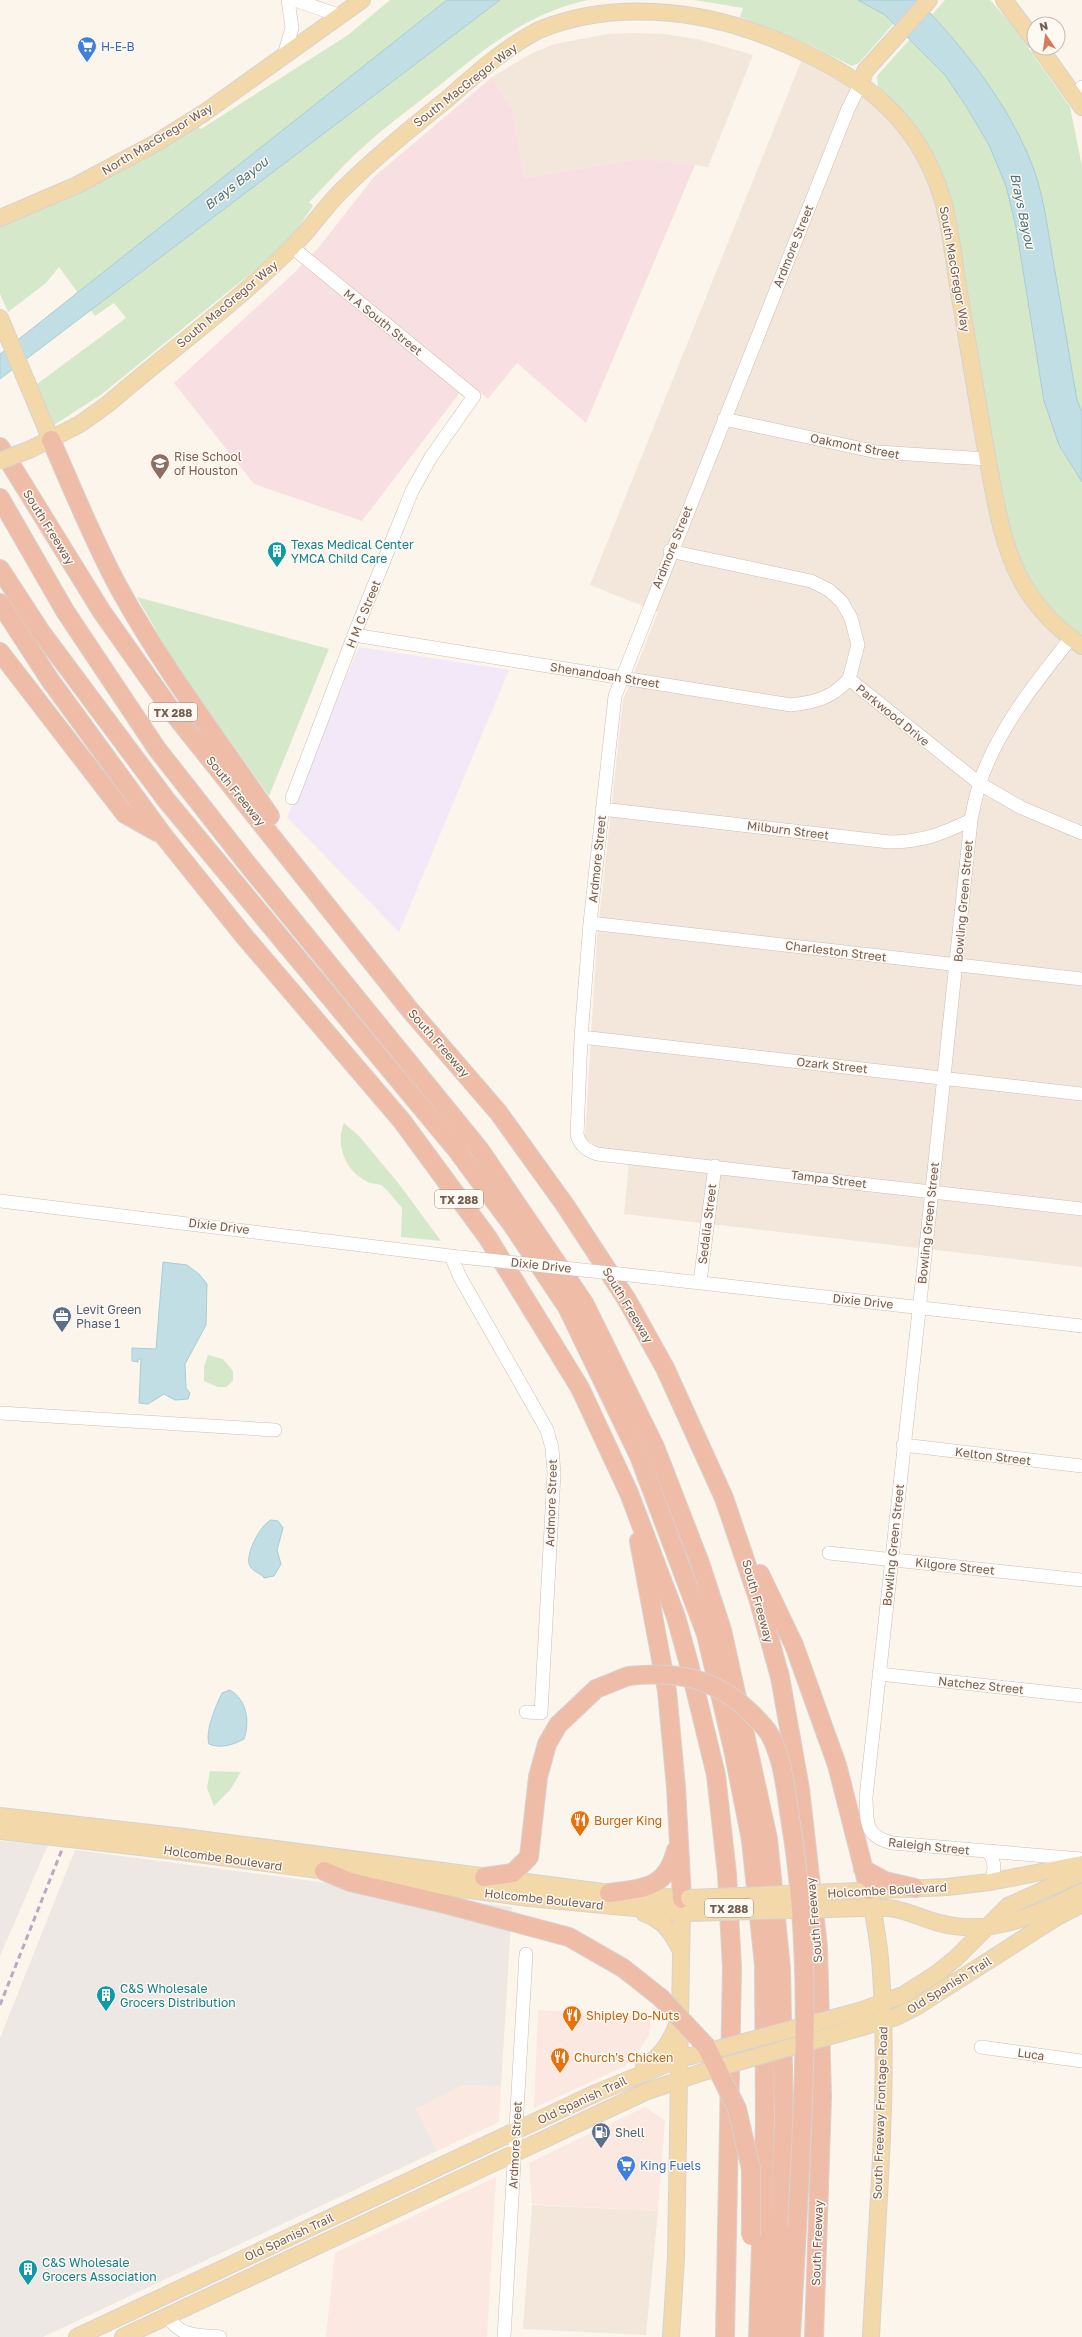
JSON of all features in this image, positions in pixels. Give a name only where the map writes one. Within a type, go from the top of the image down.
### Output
[{"type":"highway","points":[[51,440],[84,518],[120,589],[176,681],[351,933]]},
{"type":"highway","name":"South Freeway","points":[[0,447],[16,476],[102,612],[174,714],[351,933],[410,1010],[498,1112],[565,1204],[627,1300],[665,1368],[724,1498],[758,1598],[780,1677],[800,1789],[818,1947],[822,2097],[814,2337]]},
{"type":"highway","points":[[0,498],[64,611],[157,749],[249,866],[480,1150],[584,1303],[655,1447],[700,1563],[722,1630],[768,1839],[781,1969],[784,2114],[775,2337]]},
{"type":"highway","points":[[0,569],[41,632],[167,801],[456,1150],[513,1226],[567,1307],[639,1456],[706,1634],[733,1749],[751,1840],[764,1965],[765,2123],[758,2337]]},
{"type":"highway","name":"TX 288","points":[[0,603],[50,680],[163,835],[244,936],[402,1121],[488,1238],[580,1388],[629,1493],[676,1617],[716,1775],[727,1874],[732,1976],[725,2337]]},
{"type":"highway","points":[[0,652],[125,814],[163,835]]},
{"type":"highway","points":[[629,1493],[667,1691],[686,1906]]},
{"type":"highway","points":[[724,1498],[794,1645],[837,1765],[864,1870],[865,1899]]},
{"type":"highway","points":[[484,1877],[513,1873],[529,1857],[538,1777],[547,1744],[558,1725],[596,1689],[628,1676],[670,1674],[708,1683],[738,1701],[770,1734],[782,1769],[801,1902],[804,1969],[804,2097],[791,2337]]},
{"type":"highway","points":[[609,1892],[647,1887],[656,1883],[672,1866],[679,1840]]},
{"type":"highway","points":[[864,1870],[885,1882],[915,1888]]},
{"type":"highway","points":[[324,1872],[350,1882],[445,1904],[569,1937],[623,1968],[661,1998],[706,2046],[737,2109],[751,2169],[751,2236],[746,2337]]},
{"type":"main road","name":"North MacGregor Way","points":[[0,218],[89,178],[156,142],[204,113],[362,0]]},
{"type":"main road","name":"Ardmore Street","points":[[861,82],[865,71],[929,0]]},
{"type":"main road","points":[[1004,0],[1026,29]]},
{"type":"main road","name":"South MacGregor Way","points":[[0,461],[51,440],[80,424],[108,404],[292,247],[341,191],[396,141],[504,52],[538,30],[568,18],[613,9],[657,9],[694,14],[737,24],[786,44],[861,82],[890,109],[911,135],[928,162],[943,201],[987,459],[1004,542],[1013,566],[1032,597],[1050,619],[1076,642]]},
{"type":"main road","points":[[1046,56],[1080,98]]},
{"type":"main road","points":[[0,318],[51,440]]},
{"type":"main road","name":"Holcombe Boulevard","points":[[0,1816],[184,1837],[609,1892],[686,1906]]},
{"type":"main road","name":"Holcombe Boulevard","points":[[0,1831],[174,1851],[529,1898],[629,1908],[865,1899],[915,1888],[990,1882],[1082,1864]]},
{"type":"main road","name":"Old Spanish Trail","points":[[77,2337],[516,2130],[626,2080],[679,2059],[882,2004],[922,1984],[939,1972],[956,1958],[984,1928],[1008,1906],[1082,1873]]},
{"type":"main road","name":"Holcombe Boulevard","points":[[865,1899],[952,1926],[984,1928],[1018,1921],[1082,1892]]},
{"type":"main road","name":"South Freeway Frontage Road","points":[[865,1899],[880,1957],[883,2022],[882,2104],[871,2337]]},
{"type":"main road","name":"Old Spanish Trail","points":[[123,2337],[633,2098],[679,2079],[883,2022],[916,2007],[1057,1917],[1082,1904]]},
{"type":"main road","points":[[671,2337],[676,2257],[681,1951],[686,1906]]},
{"type":"main road","points":[[629,1908],[662,1922],[668,1928],[681,1951]]},
{"type":"main road","points":[[626,2080],[657,2059],[671,2040],[680,2020]]},
{"type":"main road","points":[[633,2098],[652,2094],[666,2096],[670,2098],[678,2110]]},
{"type":"main road","points":[[377,2196],[385,2213]]},
{"type":"main road","points":[[238,2261],[247,2278]]},
{"type":"main road","points":[[139,2308],[147,2326]]},
{"type":"street","points":[[284,56],[292,28],[288,0]]},
{"type":"street","points":[[295,0],[341,16]]},
{"type":"street","name":"Ardmore Street","points":[[580,1143],[577,1129],[581,1037],[590,923],[612,709],[621,678],[670,551],[848,109],[861,82]]},
{"type":"street","name":"M A South Street","points":[[292,247],[474,396]]},
{"type":"street","name":"H M C Street","points":[[292,798],[354,635],[412,491],[431,457],[474,396]]},
{"type":"street","name":"Oakmont Street","points":[[724,419],[877,452],[987,459]]},
{"type":"street","name":"Parkwood Drive","points":[[670,551],[811,581],[829,590],[842,602],[851,618],[858,645],[849,679],[980,784],[1022,808],[1082,833]]},
{"type":"street","name":"Shenandoah Street","points":[[354,635],[791,705],[818,700],[838,692],[849,679]]},
{"type":"street","name":"Bowling Green Street","points":[[872,1834],[868,1825],[866,1797],[903,1445],[945,1078],[971,820],[980,784],[1022,701],[1076,642]]},
{"type":"street","name":"Milburn Street","points":[[602,809],[889,842],[910,842],[930,838],[971,820]]},
{"type":"street","name":"Charleston Street","points":[[590,923],[1082,979]]},
{"type":"street","name":"Ozark Street","points":[[581,1037],[1082,1094]]},
{"type":"street","name":"Tampa Street","points":[[580,1143],[587,1150],[597,1154],[1082,1208]]},
{"type":"street","name":"Sedalia Street","points":[[700,1282],[715,1166]]},
{"type":"street","name":"Dixie Drive","points":[[0,1201],[241,1229],[456,1257],[700,1282],[1082,1326]]},
{"type":"street","name":"Ardmore Street","points":[[456,1257],[460,1277],[536,1409],[550,1436],[552,1448],[554,1473],[541,1712],[526,1712]]},
{"type":"street","points":[[0,1413],[275,1430]]},
{"type":"street","name":"Kelton Street","points":[[903,1445],[1082,1466]]},
{"type":"street","name":"Kilgore Street","points":[[828,1553],[1082,1580]]},
{"type":"street","name":"Natchez Street","points":[[879,1674],[1082,1696]]},
{"type":"street","name":"Raleigh Street","points":[[872,1834],[880,1840],[892,1843],[1082,1859]]},
{"type":"street","points":[[988,1852],[993,1857],[994,1866],[994,1874],[990,1882]]},
{"type":"street","name":"Ardmore Street","points":[[504,2337],[526,1954]]},
{"type":"street","name":"Luca","points":[[981,2048],[1082,2061]]},
{"type":"street","points":[[168,2316],[172,2325],[182,2333],[220,2337]]},
{"type":"shaded area","points":[[608,34],[664,34],[697,39],[753,55],[708,167],[644,158],[524,178],[512,108],[492,77],[532,53],[555,44]]},
{"type":"shaded area","points":[[808,44],[847,65],[878,88],[933,158],[948,191],[958,231],[1006,526],[1082,638],[1082,1267],[624,1214],[630,1151],[597,1148],[585,1137],[597,938],[623,700],[658,612],[590,585]]},
{"type":"shaded area","points":[[492,77],[512,108],[524,178],[644,158],[695,165],[586,423],[517,363],[488,399],[468,382],[362,521],[254,484],[174,383],[294,273],[319,247],[374,177]]},
{"type":"shaded area","points":[[359,647],[509,670],[399,932],[287,817]]},
{"type":"shaded area","points":[[0,1841],[48,1845],[0,1956]]},
{"type":"shaded area","points":[[75,1850],[512,1907],[501,2086],[463,2085],[416,2109],[437,2151],[43,2337],[0,2337],[0,2038]]},
{"type":"shaded area","points":[[538,2010],[651,2017],[649,2035],[637,2054],[625,2066],[534,2108]]},
{"type":"shaded area","points":[[463,2085],[501,2086],[499,2122],[437,2151],[415,2109]]},
{"type":"shaded area","points":[[645,2107],[665,2120],[658,2211],[532,2204],[529,2163]]},
{"type":"shaded area","points":[[496,2177],[487,2337],[326,2337],[335,2253]]},
{"type":"shaded area","points":[[532,2205],[658,2211],[646,2335],[523,2329]]},
{"type":"green space","points":[[390,0],[588,0],[565,6],[544,14],[506,35],[471,60],[398,118],[355,154],[309,202],[313,206],[295,232],[267,260],[102,394],[54,425],[37,384],[126,318],[114,303],[95,316],[59,267],[46,283],[8,312],[0,294],[0,222],[195,124],[201,129],[348,35]]},
{"type":"green space","points":[[694,0],[914,0],[859,63],[852,66],[808,44],[740,17],[743,8]]},
{"type":"green space","points":[[945,0],[990,0],[1013,26],[1026,44],[1026,56],[1034,56],[1070,107],[1082,166],[1082,638],[1051,612],[1028,581],[1006,526],[958,231],[948,191],[933,158],[878,88],[877,76]]},
{"type":"green space","points":[[137,597],[329,649],[269,796],[174,662]]},
{"type":"green space","points":[[344,1123],[359,1136],[399,1184],[441,1241],[401,1237],[402,1208],[384,1187],[379,1184],[368,1182],[352,1170],[347,1164],[341,1148]]},
{"type":"green space","points":[[208,1355],[223,1359],[233,1371],[233,1381],[226,1387],[218,1387],[204,1381],[204,1367]]},
{"type":"green space","points":[[210,1771],[241,1772],[230,1790],[214,1806],[207,1788]]},
{"type":"water","name":"Brays Bayou","points":[[447,0],[500,0],[0,379],[0,354]]},
{"type":"water","name":"Brays Bayou","points":[[858,0],[918,0],[966,54],[981,74],[1019,135],[1034,169],[1044,207],[1077,400],[1082,412],[1082,482],[1059,445],[1044,401],[1016,227],[1006,186],[989,145],[966,106],[945,75],[885,15]]},
{"type":"water","points":[[163,1262],[187,1265],[199,1274],[207,1284],[206,1325],[185,1364],[186,1388],[190,1393],[188,1399],[175,1400],[164,1394],[148,1404],[139,1403],[141,1359],[138,1359],[138,1362],[132,1361],[132,1348],[156,1349]]},
{"type":"water","points":[[271,1520],[278,1521],[283,1528],[277,1550],[281,1564],[274,1576],[264,1578],[250,1566],[249,1555],[258,1534]]},
{"type":"water","points":[[230,1690],[240,1699],[246,1712],[247,1726],[244,1739],[226,1746],[209,1744],[208,1732],[217,1704],[222,1693]]},
{"type":"railway","points":[[0,2005],[63,1847]]},
{"type":"place","name":"H-E-B","points":[[87,63]]},
{"type":"place","name":"Rise School of Houston","points":[[160,480]]},
{"type":"place","name":"Texas Medical Center YMCA Child Care","points":[[277,568]]},
{"type":"place","name":"Levit Green Phase 1","points":[[62,1333]]},
{"type":"place","name":"Burger King","points":[[580,1837]]},
{"type":"place","name":"C&S Wholesale Grocers Distribution","points":[[106,2012]]},
{"type":"place","name":"Shipley Do-Nuts","points":[[572,2032]]},
{"type":"place","name":"Church's Chicken","points":[[560,2074]]},
{"type":"place","name":"Shell","points":[[601,2149]]},
{"type":"place","name":"King Fuels","points":[[626,2182]]},
{"type":"place","name":"C&S Wholesale Grocers Association","points":[[28,2286]]}]
